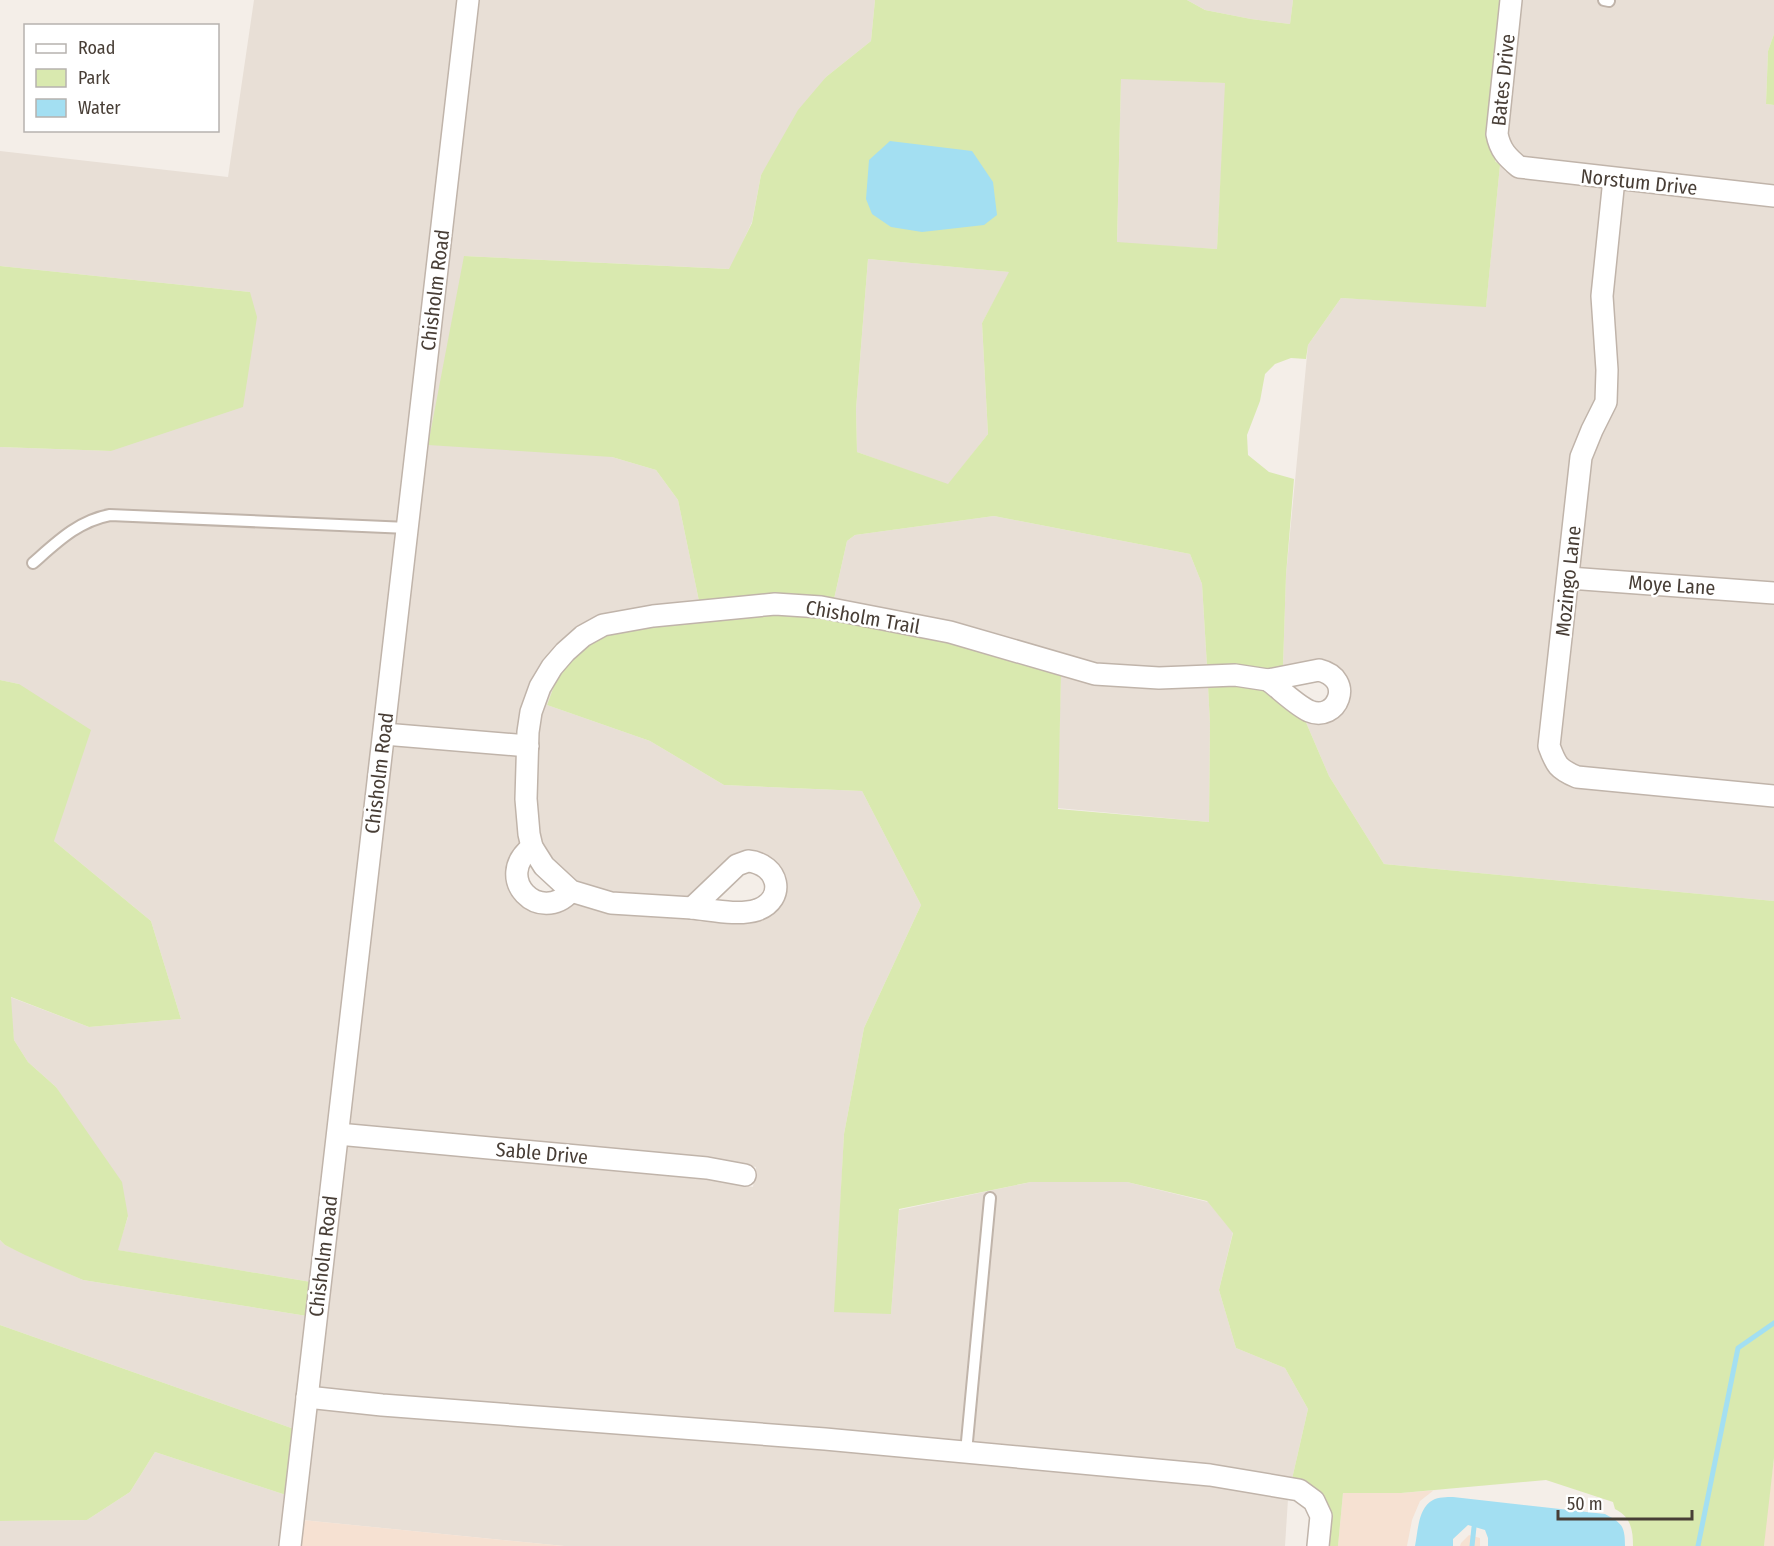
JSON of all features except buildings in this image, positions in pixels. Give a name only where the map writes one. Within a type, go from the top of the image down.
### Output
[{"type":"street","name":"Chisholm Road","points":[[290,1546],[468,0]]},
{"type":"street","name":"Bates Drive","points":[[1507,158],[1499,147],[1497,134],[1511,0]]},
{"type":"street","name":"Norstum Drive","points":[[1507,158],[1519,167],[1533,170],[1774,196]]},
{"type":"street","name":"Mozingo Lane","points":[[1614,179],[1602,297],[1607,370],[1606,402],[1581,457],[1549,746],[1556,764],[1563,771],[1577,777],[1774,796]]},
{"type":"street","name":"Moye Lane","points":[[1569,578],[1774,593]]},
{"type":"street","name":"Chisholm Trail","points":[[692,908],[611,903],[571,891],[544,866],[532,847],[526,799],[531,712],[540,687],[565,651],[583,636],[603,625],[653,616],[775,604],[821,607],[950,632],[1095,674],[1159,678],[1235,675],[1268,680]]},
{"type":"street","points":[[384,734],[528,746]]},
{"type":"street","points":[[532,847],[518,863],[519,886],[526,896],[537,902],[549,904],[560,900],[571,891]]},
{"type":"street","name":"Sable Drive","points":[[338,1134],[695,1167],[746,1175]]},
{"type":"street","points":[[307,1397],[382,1405],[825,1439],[1210,1475],[1299,1490],[1314,1501],[1321,1516],[1318,1546]]},
{"type":"lane","points":[[33,563],[67,534],[93,518],[110,515],[408,528]]},
{"type":"lane","points":[[966,1452],[990,1198]]},
{"type":"shaded area","points":[[254,0],[459,0],[311,1282],[117,1250],[128,1217],[56,1087],[28,1062],[14,1040],[10,997],[89,1027],[181,1019],[151,921],[54,841],[19,684],[0,680],[0,447],[111,451],[250,292],[0,266],[0,151],[228,177]]},
{"type":"shaded area","points":[[477,0],[875,0],[871,41],[826,77],[761,175],[752,222],[730,269],[464,256],[612,457],[656,470],[678,500],[699,601],[652,605],[599,615],[579,627],[519,735],[394,724]]},
{"type":"shaded area","points":[[1187,0],[1293,0],[1290,24],[1205,10]]},
{"type":"shaded area","points":[[1520,0],[1774,0],[1774,34],[1768,51],[1766,104],[1774,105],[1774,186],[1523,157],[1513,150],[1506,133]]},
{"type":"shaded area","points":[[1121,78],[1226,83],[1217,249],[1117,243]]},
{"type":"shaded area","points":[[1500,165],[1506,172],[1518,177],[1604,188],[1597,399],[1548,768],[1560,781],[1576,787],[1774,806],[1774,901],[1384,864],[1329,776],[1305,720],[1348,682],[1334,664],[1322,660],[1283,666],[1286,575],[1308,345],[1341,298],[1486,306]]},
{"type":"shaded area","points":[[1622,190],[1774,208],[1774,582],[1579,568]]},
{"type":"shaded area","points":[[868,259],[1010,272],[982,323],[988,434],[948,485],[857,452],[856,409]]},
{"type":"shaded area","points":[[994,516],[1190,554],[1202,584],[1207,666],[1159,667],[1096,664],[834,599],[847,541],[855,535]]},
{"type":"shaded area","points":[[1577,589],[1774,603],[1774,786],[1579,767],[1568,762],[1558,745]]},
{"type":"shaded area","points":[[1040,669],[1208,686],[1209,822],[1057,808],[1061,676]]},
{"type":"shaded area","points":[[558,675],[547,705],[650,741],[724,785],[862,791],[921,905],[864,1028],[844,1134],[835,1311],[891,1313],[899,1210],[1031,1182],[1127,1182],[1208,1202],[1233,1232],[1219,1290],[1236,1348],[1285,1368],[1308,1409],[1292,1479],[1210,1465],[826,1429],[317,1388],[345,1145],[706,1179],[753,1187],[756,1167],[709,1158],[348,1125],[392,745],[519,755],[522,843],[511,857],[513,893],[522,905],[533,911],[551,914],[573,903],[611,913],[756,921],[782,871],[772,858],[759,852],[745,851],[689,897],[613,893],[576,882],[572,877],[570,878],[551,859],[540,842],[535,799],[540,715],[548,692]]},
{"type":"shaded area","points":[[0,1240],[5,1245],[83,1280],[307,1316],[294,1429],[0,1325]]},
{"type":"shaded area","points":[[314,1408],[824,1449],[1208,1485],[1288,1499],[1285,1546],[564,1546],[302,1520]]},
{"type":"shaded area","points":[[155,1452],[286,1495],[280,1546],[0,1546],[0,1521],[87,1520],[130,1492]]},
{"type":"shaded area","points":[[1774,1458],[1774,1546],[1764,1546],[1766,1520]]},
{"type":"shaded area","points":[[1434,1490],[1420,1501],[1412,1520],[1407,1546],[1338,1546],[1343,1493],[1401,1493]]},
{"type":"shaded area","points":[[302,1520],[564,1546],[299,1546]]},
{"type":"shaded area","points":[[1469,1535],[1480,1538],[1480,1546],[1460,1546]]},
{"type":"green space","points":[[875,0],[1187,0],[1205,10],[1290,24],[1293,0],[1502,0],[1488,133],[1490,149],[1495,161],[1500,165],[1486,307],[1341,298],[1308,345],[1306,359],[1291,358],[1275,364],[1265,374],[1260,401],[1247,435],[1248,455],[1269,472],[1294,479],[1286,575],[1283,666],[1268,669],[1236,665],[1207,666],[1202,584],[1190,554],[994,516],[855,535],[847,541],[834,599],[776,594],[699,601],[678,500],[656,470],[612,457],[428,445],[464,256],[729,269],[752,223],[761,175],[798,110],[826,77],[871,41]],"holes":[[[1121,79],[1225,83],[1217,249],[1117,242]],[[868,259],[1009,272],[982,323],[988,434],[948,484],[857,452],[856,409]]]},
{"type":"green space","points":[[1774,34],[1774,105],[1766,104],[1768,51]]},
{"type":"green space","points":[[0,266],[250,292],[257,317],[243,407],[111,451],[0,447]]},
{"type":"green space","points":[[775,614],[848,622],[920,636],[991,654],[1061,676],[1058,809],[1209,822],[1208,686],[1234,686],[1265,690],[1305,720],[1329,776],[1384,864],[1774,901],[1774,1458],[1764,1546],[1633,1546],[1630,1524],[1625,1516],[1615,1509],[1613,1502],[1546,1480],[1401,1493],[1343,1493],[1338,1546],[1327,1546],[1292,1479],[1308,1409],[1285,1368],[1236,1348],[1219,1290],[1233,1233],[1207,1201],[1127,1182],[1031,1182],[899,1209],[891,1314],[834,1312],[844,1134],[864,1028],[921,905],[862,791],[724,785],[650,741],[547,705],[558,675],[571,659],[587,645],[605,635],[654,626]]},
{"type":"green space","points":[[0,680],[19,684],[91,730],[54,841],[151,921],[181,1019],[89,1027],[11,997],[14,1040],[28,1062],[56,1087],[122,1182],[128,1216],[118,1250],[311,1282],[307,1316],[83,1280],[25,1255],[0,1240]]},
{"type":"green space","points":[[0,1325],[294,1429],[286,1495],[155,1452],[130,1492],[87,1520],[0,1521]]},
{"type":"water","points":[[890,141],[972,151],[993,182],[997,215],[984,225],[922,232],[891,227],[872,214],[866,199],[869,160]]},
{"type":"water","points":[[1453,1497],[1605,1514],[1621,1526],[1625,1546],[1488,1546],[1485,1530],[1468,1525],[1453,1539],[1453,1546],[1415,1546],[1424,1508],[1435,1499]]},
{"type":"waterway","points":[[1698,1546],[1738,1348],[1774,1323]]},
{"type":"waterway","points":[[1472,1546],[1474,1527]]}]
